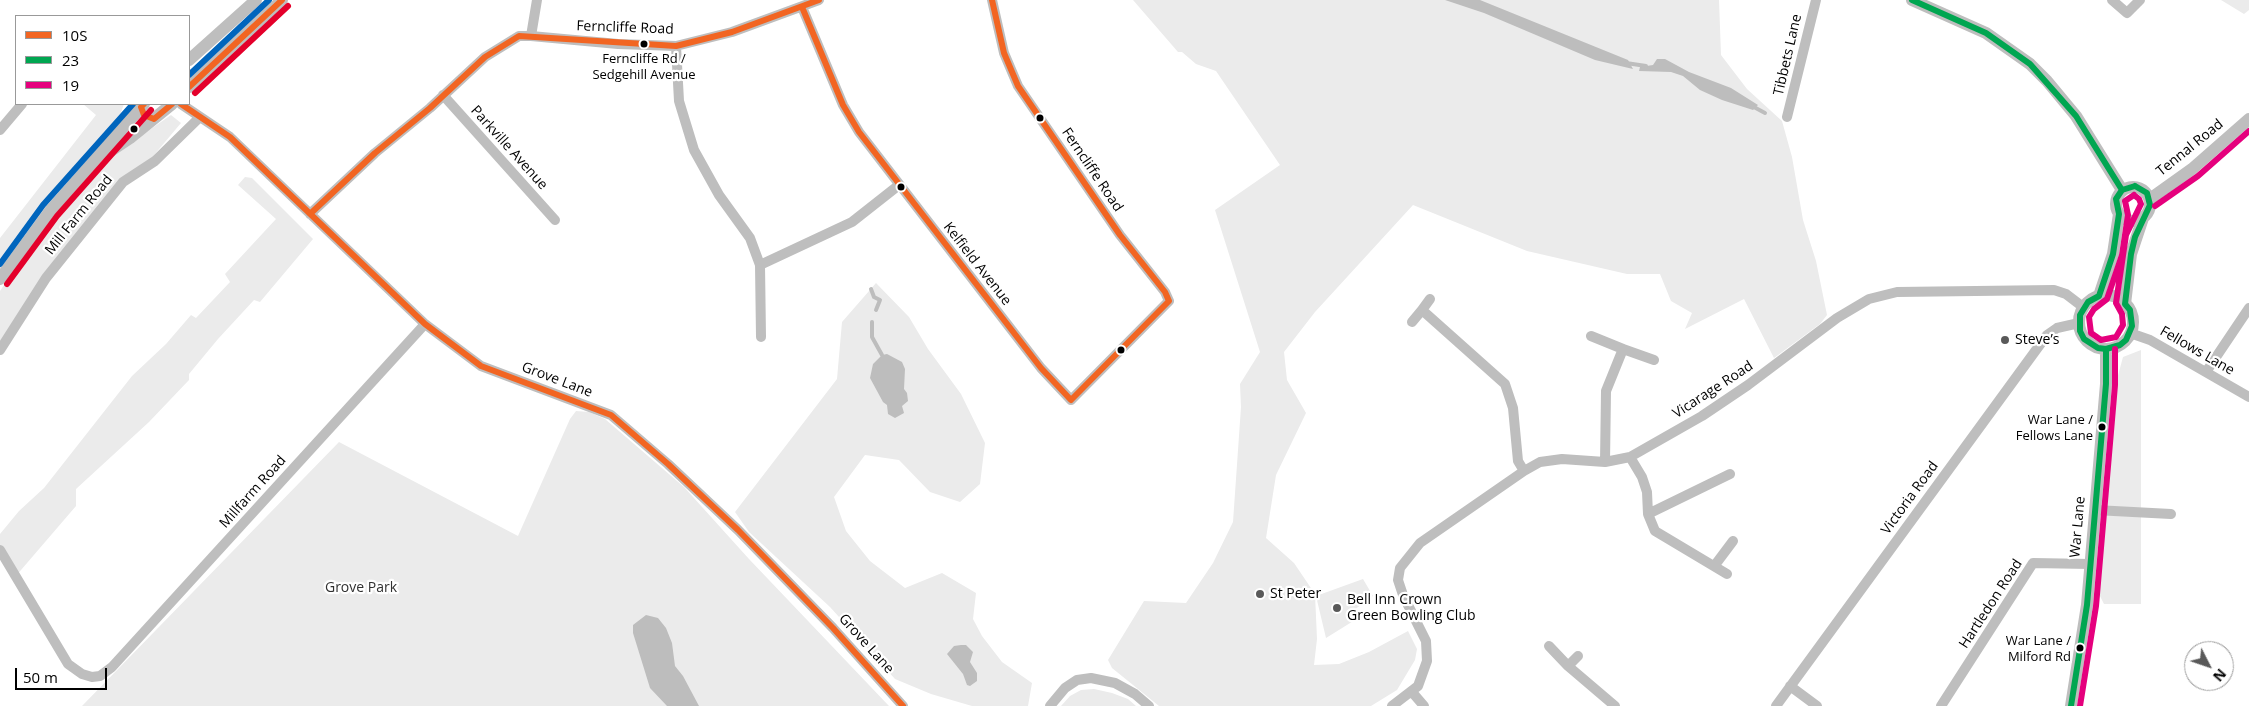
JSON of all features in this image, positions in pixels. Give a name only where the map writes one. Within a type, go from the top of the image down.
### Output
[{"type":"street","points":[[190,59],[256,0]]},
{"type":"street","points":[[190,85],[282,0]]},
{"type":"street","points":[[532,36],[537,0]]},
{"type":"street","name":"Ferncliffe Road","points":[[310,214],[375,153],[444,95],[485,57],[519,36],[618,44],[676,46],[732,32],[819,0]]},
{"type":"street","name":"Ferncliffe Road","points":[[992,0],[1004,53],[1018,86],[1120,235],[1165,292]]},
{"type":"street","name":"Tibbets Lane","points":[[1787,117],[1816,0]]},
{"type":"street","points":[[1912,0],[1986,33],[2030,64],[2076,116],[2122,190]]},
{"type":"street","points":[[2112,0],[2128,13],[2140,0]]},
{"type":"street","name":"Kelfield Avenue","points":[[802,6],[843,105],[859,132],[1041,368],[1071,400],[1169,301],[1165,292]]},
{"type":"street","points":[[676,46],[679,101],[694,150],[718,195],[750,238],[760,265],[762,337]]},
{"type":"street","name":"Parkville Avenue","points":[[444,95],[555,220]]},
{"type":"street","points":[[0,130],[21,105]]},
{"type":"street","points":[[143,105],[144,115],[154,119]]},
{"type":"street","points":[[0,279],[50,211],[143,105]]},
{"type":"street","points":[[91,163],[130,138],[171,105]]},
{"type":"street","name":"Grove Lane","points":[[182,105],[230,137],[425,324],[481,366],[611,415],[668,464],[738,530],[833,628],[903,706]]},
{"type":"street","name":"Mill Farm Road","points":[[0,350],[46,278],[123,182],[155,161],[200,117]]},
{"type":"street","name":"Tennal Road","points":[[2150,200],[2192,169],[2249,119]]},
{"type":"street","points":[[760,265],[852,222],[899,185]]},
{"type":"street","points":[[2099,296],[2113,296],[2125,304],[2132,318],[2130,333],[2120,345],[2106,349],[2090,344],[2080,331],[2079,323],[2083,308],[2099,296],[2113,254],[2119,214],[2116,199],[2122,190],[2135,186],[2147,193],[2150,200],[2149,210],[2143,218],[2131,254],[2125,304]]},
{"type":"street","points":[[2119,214],[2130,221],[2143,218]]},
{"type":"street","name":"Vicarage Road","points":[[1412,692],[1424,674],[1428,661],[1427,648],[1403,595],[1398,580],[1400,568],[1420,543],[1524,471],[1540,462],[1562,459],[1605,462],[1630,456],[1702,416],[1748,385],[1837,318],[1868,299],[1897,292],[2054,290],[2066,294],[2083,308]]},
{"type":"street","points":[[1412,322],[1430,299]]},
{"type":"street","points":[[2206,372],[2249,308]]},
{"type":"street","points":[[1422,310],[1505,384],[1513,408],[1518,461],[1524,471]]},
{"type":"street","name":"Victoria Road","points":[[1776,706],[2047,335],[2057,328],[2079,323]]},
{"type":"street","name":"Millfarm Road","points":[[0,550],[68,664],[82,674],[92,677],[100,676],[112,667],[425,324]]},
{"type":"street","name":"Fellows Lane","points":[[2130,333],[2150,340],[2249,397]]},
{"type":"street","points":[[1590,336],[1654,360]]},
{"type":"street","points":[[1605,462],[1606,391],[1624,349]]},
{"type":"street","name":"War Lane","points":[[2071,706],[2087,605],[2106,384],[2106,349]]},
{"type":"street","points":[[1630,456],[1642,476],[1647,492],[1648,514],[1655,531],[1715,565],[1727,574]]},
{"type":"street","points":[[1648,514],[1730,474]]},
{"type":"street","points":[[2095,510],[2171,514]]},
{"type":"street","points":[[1715,565],[1732,541]]},
{"type":"street","name":"Hartledon Road","points":[[1941,706],[2033,563],[2090,564]]},
{"type":"street","points":[[1549,646],[1568,666],[1615,706]]},
{"type":"street","points":[[1568,666],[1578,656]]},
{"type":"street","points":[[1050,706],[1065,688],[1077,680],[1091,678],[1115,683],[1135,694],[1149,706]]},
{"type":"street","points":[[1790,686],[1817,706]]},
{"type":"street","points":[[1392,706],[1412,692],[1424,706]]},
{"type":"green space","points":[[1133,0],[1719,0],[1721,55],[1747,89],[1782,121],[1792,157],[1803,220],[1816,261],[1827,315],[1820,324],[1774,358],[1744,299],[1685,329],[1692,313],[1671,301],[1660,274],[1627,274],[1527,251],[1413,205],[1315,312],[1284,352],[1287,380],[1306,413],[1276,475],[1266,538],[1294,563],[1315,594],[1317,639],[1314,665],[1339,664],[1369,652],[1408,631],[1417,649],[1415,660],[1397,690],[1371,706],[1159,706],[1112,668],[1108,660],[1144,601],[1186,603],[1213,563],[1233,522],[1241,407],[1240,384],[1260,352],[1215,210],[1280,165],[1216,71],[1196,64],[1182,52],[1178,52]]},
{"type":"green space","points":[[2221,0],[2249,0],[2249,10],[2244,14]]},
{"type":"green space","points":[[84,105],[124,105],[120,115],[57,192],[0,269],[0,238],[96,115]]},
{"type":"green space","points":[[171,115],[181,123],[149,161],[117,182],[44,276],[0,342],[0,291],[20,261],[71,196],[109,158]]},
{"type":"green space","points":[[245,177],[252,178],[313,239],[260,302],[254,300],[218,339],[189,374],[189,380],[149,422],[76,489],[76,506],[15,577],[0,550],[0,534],[19,511],[44,488],[132,376],[166,344],[191,315],[196,318],[230,282],[225,274],[276,219],[238,185]]},
{"type":"green space","points":[[876,283],[909,317],[928,349],[961,394],[985,443],[980,484],[960,502],[930,492],[899,460],[865,455],[834,497],[846,531],[870,561],[905,588],[942,573],[976,593],[973,619],[982,636],[1002,662],[1032,683],[1028,706],[972,706],[931,694],[895,679],[830,607],[749,532],[735,512],[837,379],[842,322]]},
{"type":"green space","points":[[2141,350],[2141,604],[2104,604],[2099,594],[2116,383],[2123,357]]},
{"type":"green space","name":"Grove Park","points":[[576,411],[589,412],[605,419],[684,487],[749,559],[889,706],[82,706],[339,442],[518,536],[570,419]]},
{"type":"green space","name":"Bell Inn Crown Green Bowling Club","points":[[1363,579],[1373,596],[1354,610],[1355,620],[1326,638],[1316,596]]},
{"type":"green space","points":[[1094,689],[1128,699],[1136,706],[1061,706],[1070,696],[1081,690]]},
{"type":"shaded area","points":[[1445,0],[1480,0],[1628,60],[1633,69],[1595,60],[1484,13]]},
{"type":"shaded area","points":[[1657,59],[1665,59],[1689,72],[1731,88],[1758,105],[1753,110],[1722,100],[1700,90],[1683,76],[1671,72],[1639,71],[1640,67],[1653,65]]},
{"type":"shaded area","points":[[887,354],[902,362],[905,369],[904,389],[907,393],[908,401],[902,406],[904,413],[895,418],[888,414],[887,405],[883,402],[870,378],[873,364],[882,355]]},
{"type":"shaded area","points":[[646,615],[658,618],[666,628],[672,643],[675,666],[683,676],[699,706],[667,706],[650,688],[633,633],[633,625]]},
{"type":"shaded area","points":[[966,645],[973,652],[970,662],[977,673],[977,681],[970,686],[967,685],[963,674],[947,654],[954,646]]},
{"type":"waterway","points":[[1626,63],[1646,66]]},
{"type":"waterway","points":[[1752,106],[1765,113]]},
{"type":"waterway","points":[[871,289],[874,297],[880,300],[876,310]]},
{"type":"waterway","points":[[872,322],[872,337],[882,355]]},
{"type":"transit line","points":[[190,74],[269,0]]},
{"type":"transit line","name":"10S","points":[[190,86],[282,0]]},
{"type":"transit line","name":"10S","points":[[310,214],[375,153],[430,108],[485,57],[519,36],[676,46],[732,32],[819,0]]},
{"type":"transit line","name":"10S","points":[[802,7],[843,105],[859,132],[1041,368],[1071,400],[1169,301],[1165,292],[1120,235],[1018,86],[1004,53],[992,0]]},
{"type":"transit line","name":"23","points":[[1912,0],[1986,33],[2030,64],[2076,116],[2122,190]]},
{"type":"transit line","points":[[195,93],[288,6]]},
{"type":"transit line","points":[[0,264],[43,205],[132,105]]},
{"type":"transit line","name":"10S","points":[[143,105],[141,107],[144,115],[154,119],[171,105]]},
{"type":"transit line","name":"10S","points":[[182,105],[230,137],[425,324],[481,366],[611,415],[668,464],[738,530],[833,628],[903,706]]},
{"type":"transit line","points":[[7,284],[57,216],[151,110]]},
{"type":"transit line","name":"19","points":[[2155,206],[2198,176],[2249,131]]},
{"type":"transit line","name":"23","points":[[2135,186],[2147,193],[2150,205],[2135,237],[2131,254],[2125,304],[2130,310],[2132,326],[2126,340],[2120,345],[2106,349],[2098,348],[2084,339],[2080,331],[2080,315],[2088,302],[2099,296],[2113,254],[2119,214],[2116,199],[2122,190],[2135,186]]},
{"type":"transit line","name":"19","points":[[2134,195],[2141,204],[2126,235],[2116,303],[2122,314],[2123,325],[2116,337],[2101,340],[2091,333],[2089,317],[2094,309],[2107,299],[2122,255],[2128,215],[2125,201],[2134,195]]},
{"type":"transit line","name":"23","points":[[2071,706],[2087,605],[2106,384],[2106,349]]},
{"type":"transit line","name":"19","points":[[2080,706],[2096,606],[2115,385],[2115,349]]},
{"type":"place","name":"Ferncliffe Rd / Sedgehill Avenue","points":[[644,44]]},
{"type":"place","name":"Steve’s","points":[[2005,340]]},
{"type":"place","name":"War Lane / Fellows Lane","points":[[2102,427]]},
{"type":"place","name":"St Peter","points":[[1260,594]]},
{"type":"place","name":"Bell Inn Crown Green Bowling Club","points":[[1337,608]]},
{"type":"place","name":"War Lane / Milford Rd","points":[[2080,648]]}]
